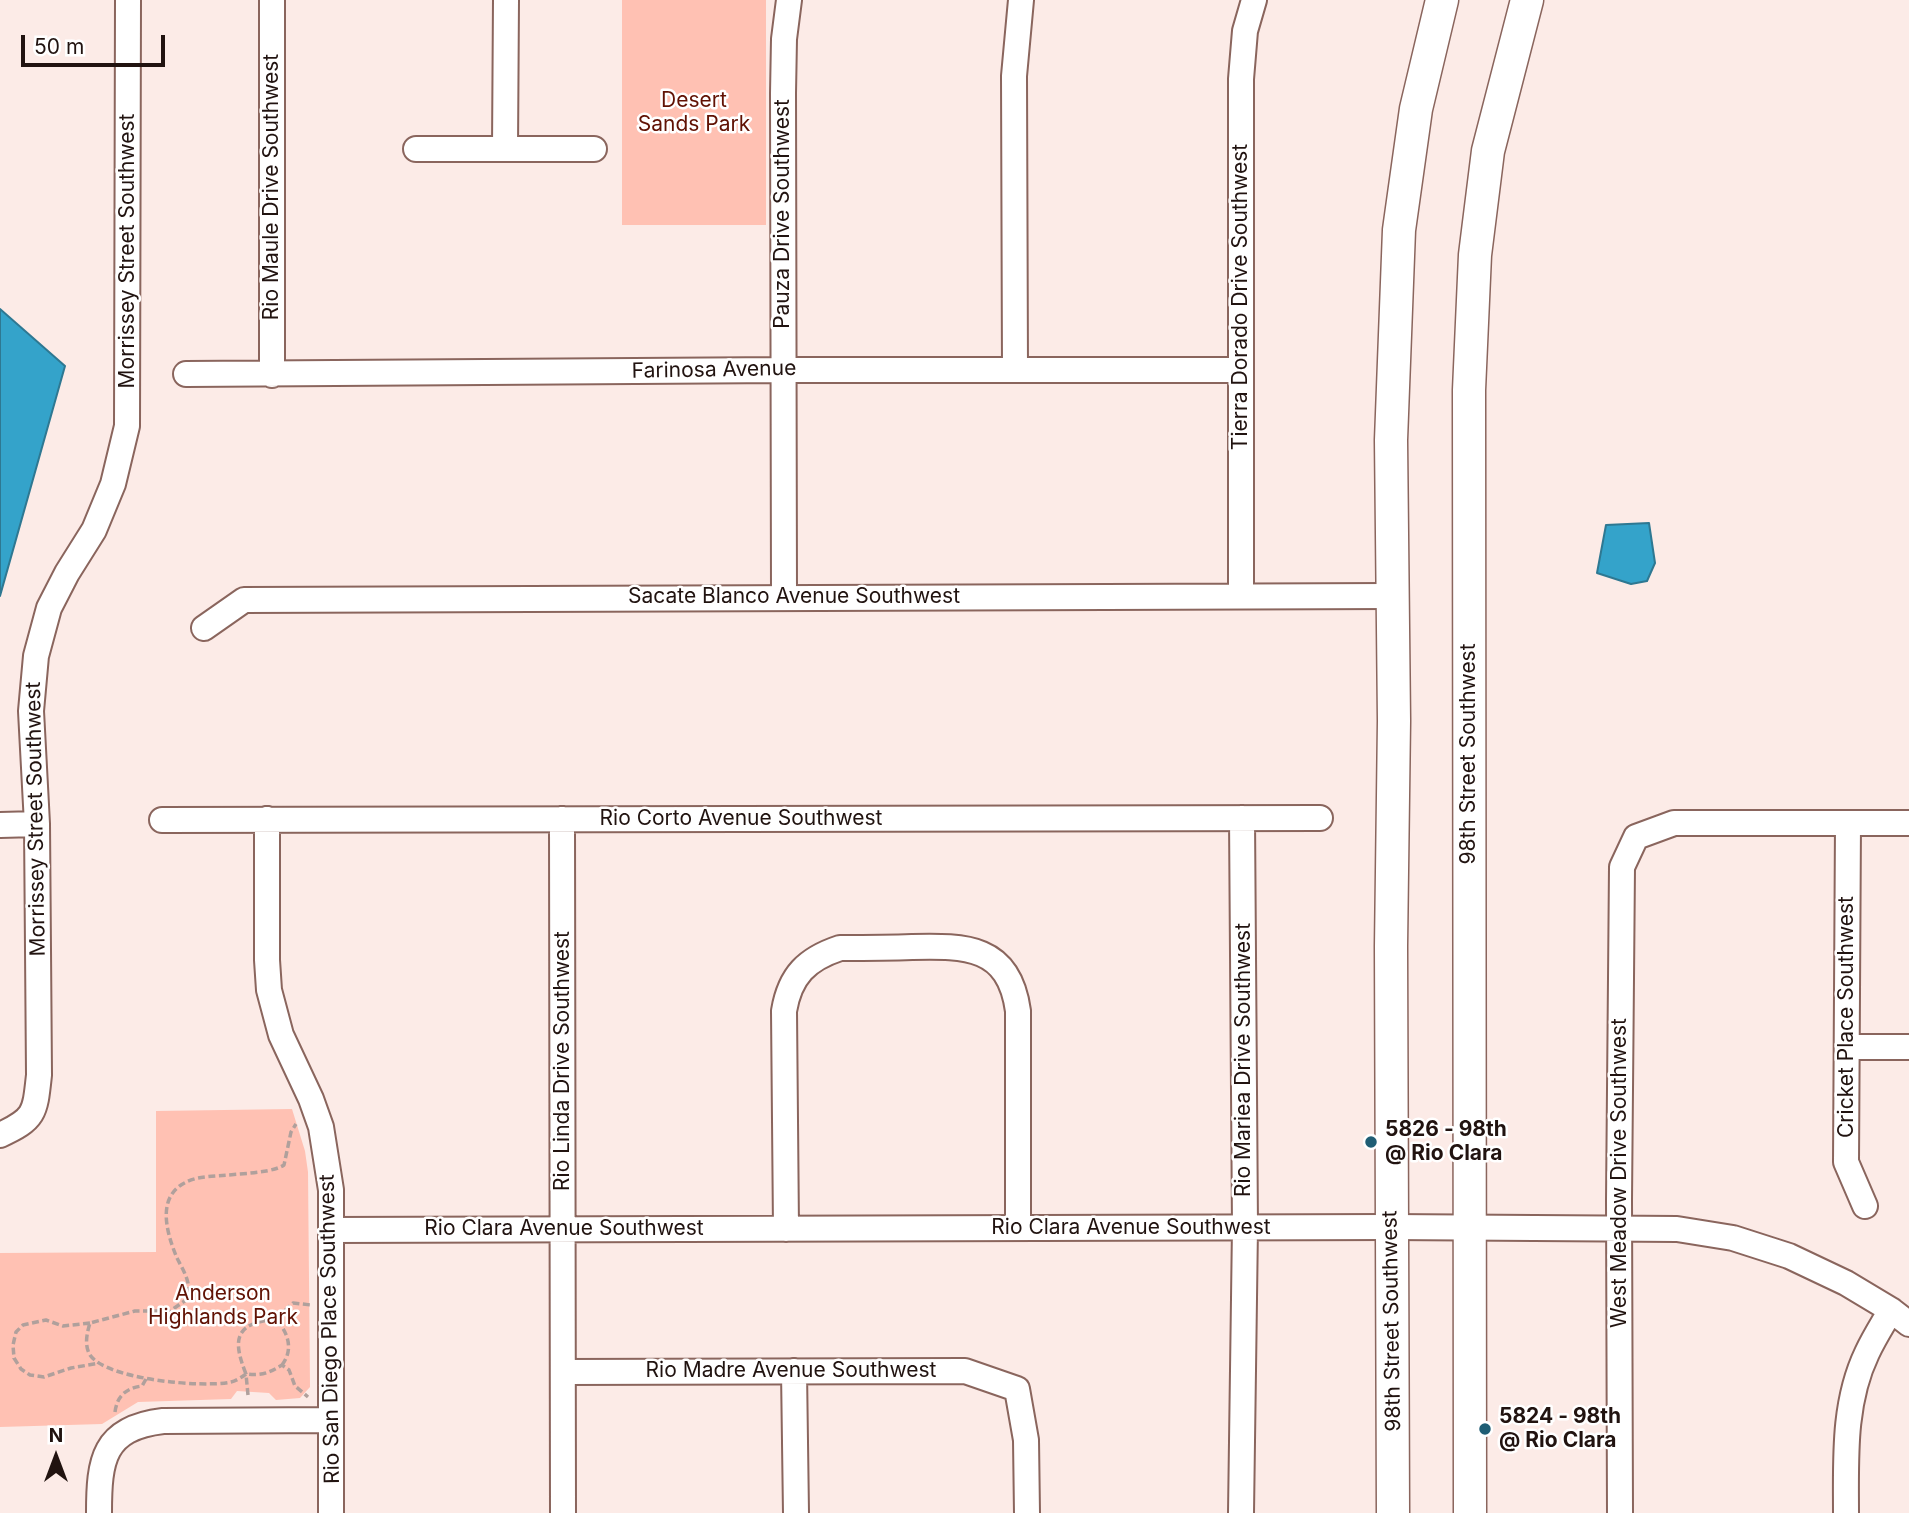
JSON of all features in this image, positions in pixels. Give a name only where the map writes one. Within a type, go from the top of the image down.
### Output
[{"type":"main road","name":"98th Street Southwest","points":[[1393,1513],[1391,440],[1399,230],[1416,109],[1442,0]]},
{"type":"main road","name":"98th Street Southwest","points":[[1470,1513],[1470,363],[1475,255],[1488,151],[1527,0]]},
{"type":"street","name":"Morrissey Street Southwest","points":[[0,1135],[25,1123],[36,1102],[39,1075],[37,824],[31,711],[36,656],[49,608],[94,530],[108,495],[127,426],[128,0]]},
{"type":"street","name":"Rio Maule Drive Southwest","points":[[272,0],[272,375]]},
{"type":"street","points":[[505,148],[506,0]]},
{"type":"street","name":"Pauza Drive Southwest","points":[[784,597],[783,93],[784,39],[789,0]]},
{"type":"street","points":[[1015,370],[1014,76],[1021,0]]},
{"type":"street","name":"Tierra Dorado Drive Southwest","points":[[1241,596],[1241,79],[1245,31],[1254,0]]},
{"type":"street","points":[[416,149],[594,149]]},
{"type":"street","name":"Farinosa Avenue","points":[[186,374],[783,369],[1241,369]]},
{"type":"street","name":"Sacate Blanco Avenue Southwest","points":[[204,628],[244,600],[1392,596]]},
{"type":"street","name":"Rio Mariea Drive Southwest","points":[[1241,1513],[1245,1227],[1242,818]]},
{"type":"street","name":"Rio Corto Avenue Southwest","points":[[162,820],[1320,818]]},
{"type":"street","name":"Rio San Diego Place Southwest","points":[[267,819],[269,990],[281,1035],[321,1126],[331,1190],[331,1513]]},
{"type":"street","name":"Rio Linda Drive Southwest","points":[[562,819],[563,1513]]},
{"type":"street","name":"West Meadow Drive Southwest","points":[[1620,1513],[1622,867],[1636,836],[1674,822],[1848,823]]},
{"type":"street","points":[[1848,823],[1909,823]]},
{"type":"street","name":"Cricket Place Southwest","points":[[1848,823],[1846,1162],[1865,1206]]},
{"type":"street","points":[[0,825],[37,824]]},
{"type":"street","points":[[786,1228],[784,1011],[787,994],[794,979],[807,964],[840,948],[952,947],[972,949],[989,957],[1011,982],[1018,1010],[1018,1228]]},
{"type":"street","points":[[1847,1047],[1909,1047]]},
{"type":"street","name":"Rio Clara Avenue Southwest","points":[[331,1230],[1245,1227],[1676,1229],[1733,1238],[1789,1256],[1846,1283],[1900,1317]]},
{"type":"street","points":[[1846,1513],[1847,1424],[1854,1390],[1866,1354],[1900,1317]]},
{"type":"street","points":[[794,1371],[796,1513]]},
{"type":"street","name":"Rio Madre Avenue Southwest","points":[[563,1372],[965,1371],[1017,1389],[1027,1440],[1027,1513]]},
{"type":"street","points":[[99,1513],[99,1485],[106,1454],[111,1445],[126,1432],[144,1424],[163,1421],[331,1420]]},
{"type":"path","points":[[100,1363],[71,1368],[44,1377],[30,1375],[21,1369],[14,1358],[16,1332],[23,1325],[46,1320],[64,1326],[90,1323],[135,1311],[170,1311],[186,1300],[188,1285],[172,1244],[166,1216],[173,1190],[185,1182],[207,1177],[276,1170],[284,1165],[291,1132],[297,1122]]},
{"type":"path","points":[[248,1395],[246,1374],[237,1346],[239,1334],[257,1321],[276,1319],[293,1303],[313,1306]]},
{"type":"path","points":[[90,1323],[87,1344],[90,1355],[100,1363],[128,1375],[168,1382],[232,1382],[246,1374],[267,1374],[282,1365],[287,1358],[289,1344],[276,1319]]},
{"type":"path","points":[[282,1365],[289,1370],[295,1387],[308,1397]]},
{"type":"path","points":[[115,1414],[116,1402],[122,1394],[133,1387],[142,1386],[146,1379]]},
{"type":"green space","name":"Desert Sands Park","points":[[622,0],[766,0],[766,225],[622,225]]},
{"type":"green space","name":"Anderson Highlands Park","points":[[292,1109],[305,1151],[308,1172],[310,1387],[300,1398],[276,1400],[269,1393],[237,1391],[231,1399],[138,1402],[102,1424],[0,1427],[0,1253],[156,1252],[156,1111]]},
{"type":"water","points":[[0,309],[65,366],[0,596]]},
{"type":"water","points":[[1649,523],[1655,563],[1647,581],[1631,584],[1597,573],[1606,525]]},
{"type":"place","name":"5826 - 98th @ Rio Clara","points":[[1371,1142]]},
{"type":"place","name":"5824 - 98th @ Rio Clara","points":[[1485,1429]]}]
